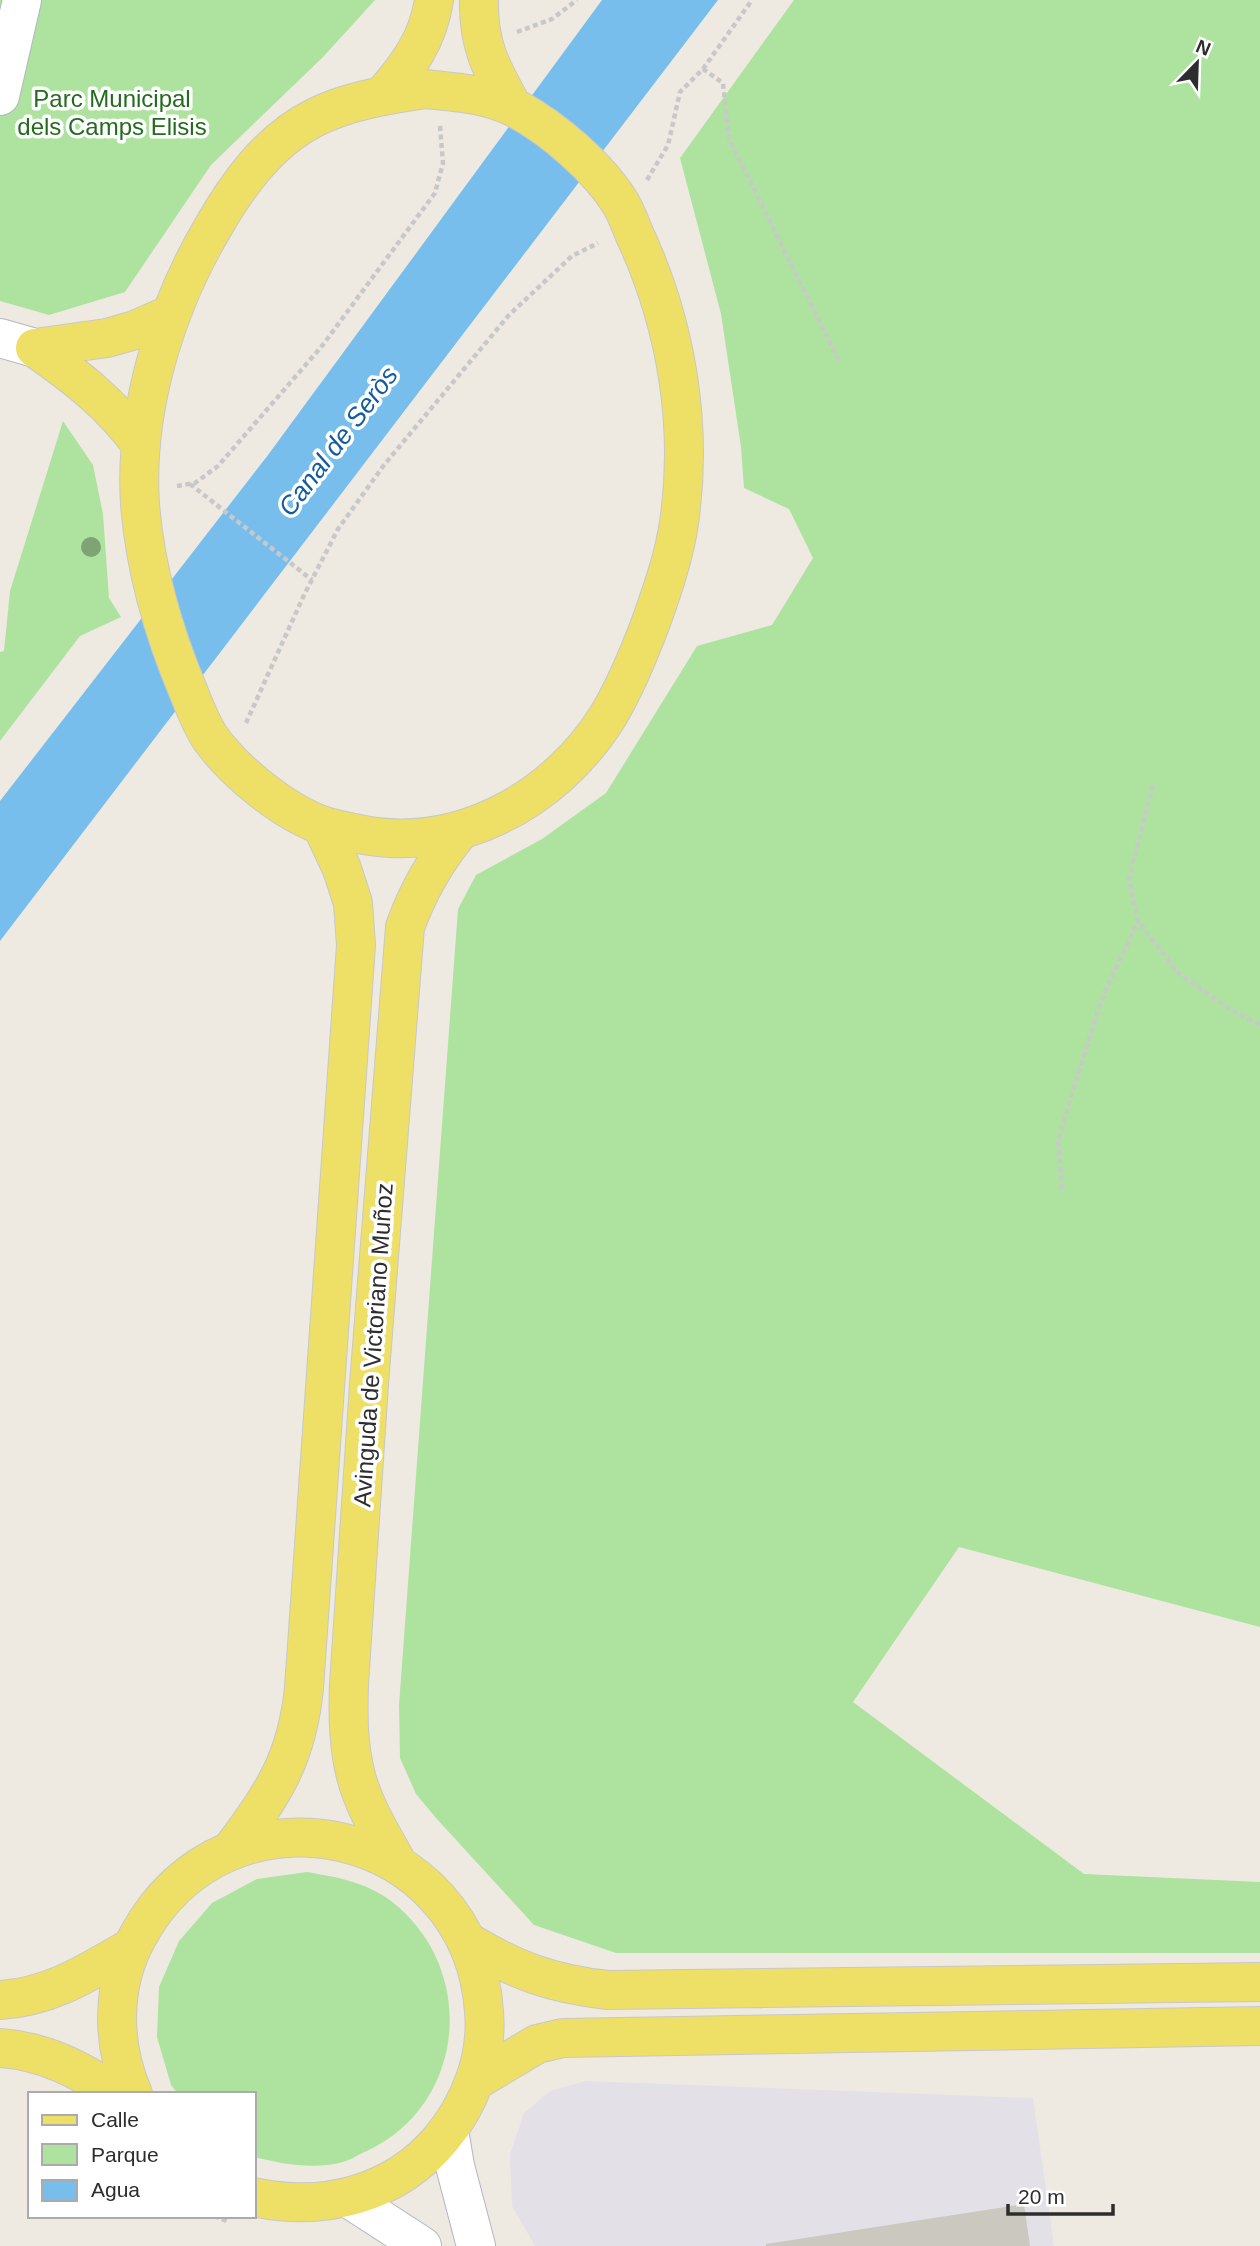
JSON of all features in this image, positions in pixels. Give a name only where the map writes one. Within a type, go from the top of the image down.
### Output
[{"type":"main road","points":[[382,96],[415,56],[426,35],[434,0]]},
{"type":"main road","points":[[479,0],[482,44],[512,106]]},
{"type":"main road","points":[[425,89],[439,90],[470,93],[512,106],[553,133],[595,172],[616,221],[653,274],[673,341],[682,407],[684,465],[679,526],[662,592],[636,660],[607,717],[574,759],[541,791],[499,817],[459,832],[401,839],[363,835],[322,826],[283,806],[246,777],[220,748],[189,694],[173,651],[146,557],[140,501],[141,461],[152,382],[169,315],[206,238],[253,167],[284,139],[314,118],[352,103],[382,96],[425,89]]},
{"type":"main road","points":[[17,343],[107,338],[169,315]]},
{"type":"main road","points":[[17,343],[101,398],[124,421],[141,461]]},
{"type":"main road","name":"Avinguda de Victoriano Muñoz","points":[[232,1849],[271,1795],[283,1773],[297,1732],[304,1688],[356,945],[353,904],[342,869],[322,826]]},
{"type":"main road","name":"Avinguda de Victoriano Muñoz","points":[[397,1863],[369,1810],[356,1777],[348,1727],[349,1684],[369,1384],[405,927],[417,895],[438,857],[459,832]]},
{"type":"main road","points":[[132,2092],[118,2045],[117,2011],[121,1978],[132,1947],[149,1915],[172,1888],[200,1866],[232,1849],[265,1839],[299,1836],[334,1839],[366,1849],[397,1863],[426,1885],[442,1903],[468,1942],[478,1969],[483,1997],[485,2025],[482,2054],[475,2081],[464,2106],[449,2130],[424,2157],[394,2179],[348,2198],[313,2203],[279,2202],[256,2197]]},
{"type":"main road","points":[[468,1942],[504,1963],[550,1981],[608,1990],[1260,1982]]},
{"type":"main road","points":[[0,2000],[17,1999],[68,1984],[132,1947]]},
{"type":"main road","points":[[475,2081],[537,2045],[572,2037],[1260,2026]]},
{"type":"main road","points":[[0,2048],[37,2053],[57,2060],[81,2071],[114,2092]]},
{"type":"street","points":[[0,96],[22,0]]},
{"type":"street","points":[[449,2130],[455,2166],[476,2246]]},
{"type":"street","points":[[348,2198],[422,2246]]},
{"type":"path","points":[[482,44],[552,19],[577,0]]},
{"type":"path","points":[[220,748],[346,518],[439,396],[509,315],[572,256],[616,221],[668,145],[680,92],[703,69],[752,0]]},
{"type":"path","points":[[703,69],[723,83],[729,139],[839,363]]},
{"type":"path","points":[[141,461],[166,488],[195,483],[218,466],[322,346],[435,193],[443,163],[438,114],[439,90]]},
{"type":"path","points":[[190,484],[312,580]]},
{"type":"path","points":[[1153,785],[1129,879],[1139,921],[1179,974],[1233,1011],[1260,1025]]},
{"type":"path","points":[[1062,1189],[1058,1139],[1100,1003],[1139,921]]},
{"type":"shaded area","points":[[585,2081],[1033,2098],[1054,2246],[535,2246],[512,2206],[510,2154],[524,2113],[550,2091]]},
{"type":"green space","name":"Parc Municipal dels Camps Elisis","points":[[0,0],[375,0],[323,57],[211,165],[125,292],[49,315],[0,301]]},
{"type":"green space","points":[[794,0],[1260,0],[1260,1627],[959,1547],[853,1702],[1084,1874],[1260,1882],[1260,1953],[616,1953],[534,1925],[416,1794],[400,1758],[399,1705],[458,909],[476,875],[542,839],[606,793],[697,646],[772,625],[813,558],[789,509],[744,488],[741,447],[721,314],[680,158]]},
{"type":"green space","points":[[63,421],[93,465],[103,514],[109,598],[121,617],[80,636],[0,741],[0,652],[4,651],[10,591]]},
{"type":"green space","points":[[307,1872],[361,1885],[391,1901],[419,1929],[438,1962],[448,1997],[449,2034],[441,2069],[425,2102],[400,2130],[346,2161],[309,2166],[256,2157],[256,2092],[176,2092],[171,2085],[157,2037],[159,1987],[179,1941],[212,1903],[257,1879]]},
{"type":"water","name":"Canal de Seròs","points":[[602,0],[718,0],[0,941],[0,801],[268,455]]},
{"type":"building","points":[[1024,2204],[1030,2246],[766,2246],[766,2244]]}]
